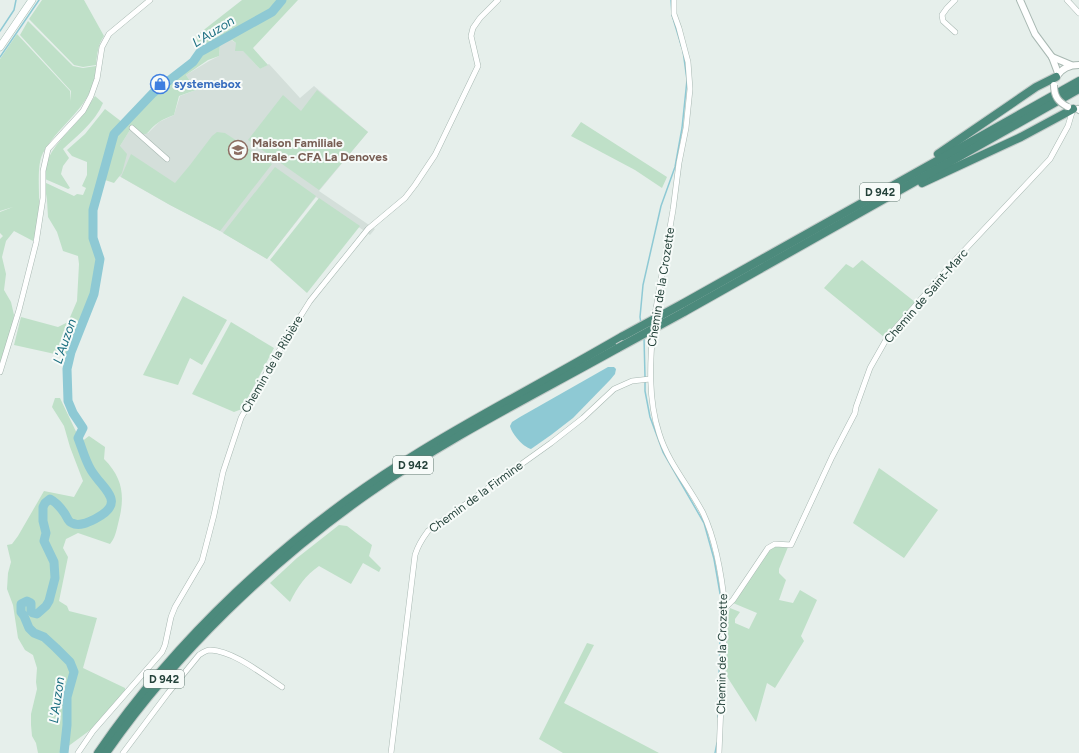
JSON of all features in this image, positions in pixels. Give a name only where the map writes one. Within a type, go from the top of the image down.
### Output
[{"type":"highway","name":"D 942","points":[[875,199],[1036,87],[1056,78]]},
{"type":"highway","name":"D 942","points":[[106,753],[121,732],[165,679],[206,633],[272,570],[312,536],[368,494],[407,468],[462,435],[618,348],[683,308],[1079,81]]},
{"type":"highway","name":"D 942","points":[[875,199],[1079,89]]},
{"type":"highway","name":"D 942","points":[[875,199],[1021,137],[1075,109]]},
{"type":"highway","name":"D 942","points":[[98,753],[115,728],[154,680],[198,631],[268,564],[342,504],[402,462],[458,429],[624,336],[683,308]]},
{"type":"main road","points":[[0,47],[32,0]]},
{"type":"street","points":[[0,372],[19,310],[36,243],[43,198],[43,171],[48,149],[83,111],[91,96],[97,80],[102,47],[109,34],[150,0]]},
{"type":"street","name":"Chemin de la Ribière","points":[[78,753],[93,731],[162,652],[175,607],[202,561],[214,514],[222,472],[241,418],[283,344],[310,301],[368,229],[405,198],[436,155],[478,66],[471,36],[473,28],[480,18],[498,0]]},
{"type":"street","name":"Chemin de la Crozette","points":[[674,0],[674,14],[680,28],[688,62],[690,89],[686,128],[656,308],[650,354],[650,379],[654,411],[659,433],[669,457],[702,512],[710,530],[723,588],[725,608],[719,753]]},
{"type":"street","points":[[955,0],[942,15],[943,21],[955,32]]},
{"type":"street","points":[[1020,0],[1035,34],[1052,57],[1056,78],[1054,90],[1057,99],[1062,104],[1075,109]]},
{"type":"street","points":[[1067,0],[1079,13]]},
{"type":"street","points":[[1052,57],[1071,65],[1079,65]]},
{"type":"street","points":[[1056,78],[1063,69],[1071,65]]},
{"type":"street","name":"Chemin de Saint-Marc","points":[[725,608],[733,600],[768,548],[775,544],[791,545],[832,457],[855,413],[870,368],[887,338],[989,223],[1050,159],[1068,126],[1075,109]]},
{"type":"street","points":[[132,128],[167,159]]},
{"type":"street","name":"Chemin de la Firmine","points":[[391,753],[415,555],[418,544],[428,531],[556,439],[583,418],[614,389],[632,381],[650,379]]},
{"type":"street","points":[[123,753],[168,693],[199,655],[204,652],[209,650],[236,658],[282,687]]},
{"type":"shaded area","name":"Maison Familiale Rurale - CFA La Denoves","points":[[231,40],[236,43],[260,69],[269,64],[300,98],[314,86],[368,132],[319,191],[375,229],[370,235],[316,197],[267,259],[220,231],[119,176],[120,146],[130,130],[148,133],[159,122],[174,115],[180,96],[196,90],[186,75],[219,56],[220,44]]},
{"type":"green space","points":[[42,0],[84,0],[104,36],[99,46],[96,65],[83,67],[74,65],[29,19]]},
{"type":"green space","points":[[242,0],[298,0],[253,48],[268,65],[260,69],[243,51],[235,51],[236,43],[232,40],[220,44],[219,56],[208,60],[186,75],[196,90],[179,96],[174,115],[161,121],[145,134],[130,130],[120,146],[127,154],[122,173],[114,183],[99,178],[90,210],[90,238],[98,259],[91,293],[69,355],[64,356],[14,345],[21,317],[58,327],[68,322],[77,301],[78,256],[63,251],[57,232],[48,217],[44,182],[74,196],[77,194],[83,195],[86,188],[82,186],[87,175],[87,162],[72,156],[67,150],[85,134],[105,109],[122,122],[149,94],[191,63],[194,55],[200,51],[200,47],[194,42],[197,40],[196,36]]},
{"type":"green space","points":[[28,21],[73,66],[83,68],[96,66],[94,80],[84,103],[50,142],[41,158],[39,172],[39,210],[33,241],[14,231],[6,241],[2,257],[6,274],[4,290],[11,302],[14,315],[11,333],[0,367],[0,239],[3,236],[0,233],[0,212],[13,207],[0,211],[0,59],[17,34],[70,91],[71,101],[71,91],[20,35]]},
{"type":"green space","points":[[317,90],[368,132],[319,190],[248,140],[283,95],[301,111]]},
{"type":"green space","points":[[95,96],[103,103],[100,110],[85,128],[63,149],[69,158],[63,166],[61,174],[70,188],[68,189],[45,179],[45,169],[52,153],[62,138],[83,115]]},
{"type":"green space","points":[[581,122],[667,177],[662,188],[635,170],[571,136]]},
{"type":"green space","points":[[217,132],[225,133],[272,164],[220,231],[121,177],[131,154],[175,183],[212,136]]},
{"type":"green space","points":[[275,167],[316,196],[267,259],[223,233]]},
{"type":"green space","points":[[319,198],[360,226],[307,293],[270,260]]},
{"type":"green space","points":[[862,260],[915,302],[884,337],[824,288],[846,264],[853,268]]},
{"type":"green space","points":[[183,296],[227,320],[202,365],[190,358],[178,385],[143,375]]},
{"type":"green space","points":[[231,322],[274,348],[242,409],[234,412],[192,394]]},
{"type":"green space","points":[[55,398],[60,398],[81,442],[89,436],[105,447],[104,459],[116,474],[122,497],[122,506],[117,530],[110,544],[78,533],[66,539],[63,548],[68,557],[59,601],[67,606],[69,611],[97,618],[83,668],[125,688],[125,691],[93,728],[59,753],[38,753],[36,743],[32,736],[31,725],[31,714],[37,689],[37,668],[33,655],[25,650],[18,638],[13,605],[7,589],[8,573],[11,562],[7,545],[12,544],[18,536],[44,491],[74,497],[83,481],[64,426],[52,407]]},
{"type":"green space","points":[[879,468],[938,510],[904,558],[853,523]]},
{"type":"green space","points":[[339,525],[347,526],[372,545],[369,556],[381,568],[379,572],[363,563],[351,584],[319,566],[302,582],[290,602],[270,583],[297,558]]},
{"type":"green space","points":[[778,544],[788,547],[779,569],[779,573],[786,580],[779,600],[793,603],[800,590],[817,600],[801,636],[804,641],[775,688],[767,683],[756,722],[726,675],[728,617],[730,608],[740,612],[735,619],[735,623],[749,629],[757,613],[733,603],[766,555],[774,545]]},
{"type":"green space","points":[[587,643],[594,645],[564,703],[659,753],[563,753],[539,739]]},
{"type":"water","points":[[608,367],[614,367],[616,369],[615,374],[610,380],[573,418],[551,435],[531,449],[521,443],[515,436],[510,426],[512,422]]},
{"type":"waterway","points":[[0,31],[14,10],[16,0]]},
{"type":"waterway","points":[[0,57],[39,0]]},
{"type":"waterway","name":"L'Auzon","points":[[64,753],[67,725],[67,697],[74,672],[70,662],[56,648],[44,637],[34,633],[29,628],[21,612],[21,604],[27,601],[31,603],[31,611],[37,614],[49,601],[55,578],[54,562],[44,541],[46,533],[43,521],[43,507],[45,503],[50,499],[52,500],[62,510],[70,522],[75,524],[84,524],[95,519],[105,513],[110,507],[110,496],[91,470],[78,438],[83,428],[73,413],[68,401],[67,369],[71,352],[94,294],[100,259],[93,238],[93,210],[114,134],[153,93],[193,62],[200,52],[272,12],[282,0]]},
{"type":"waterway","points":[[671,0],[672,15],[682,48]]},
{"type":"waterway","points":[[641,324],[640,317],[643,285],[661,206],[675,167],[682,128],[687,80],[683,51]]},
{"type":"waterway","points":[[644,337],[645,377]]},
{"type":"waterway","points":[[645,381],[645,391],[650,417],[663,452],[704,523],[714,559],[721,599],[718,717]]},
{"type":"waterway","points":[[715,753],[717,743]]},
{"type":"place","name":"systemebox","points":[[160,84]]},
{"type":"place","name":"Maison Familiale Rurale - CFA La Denoves","points":[[238,150]]}]
